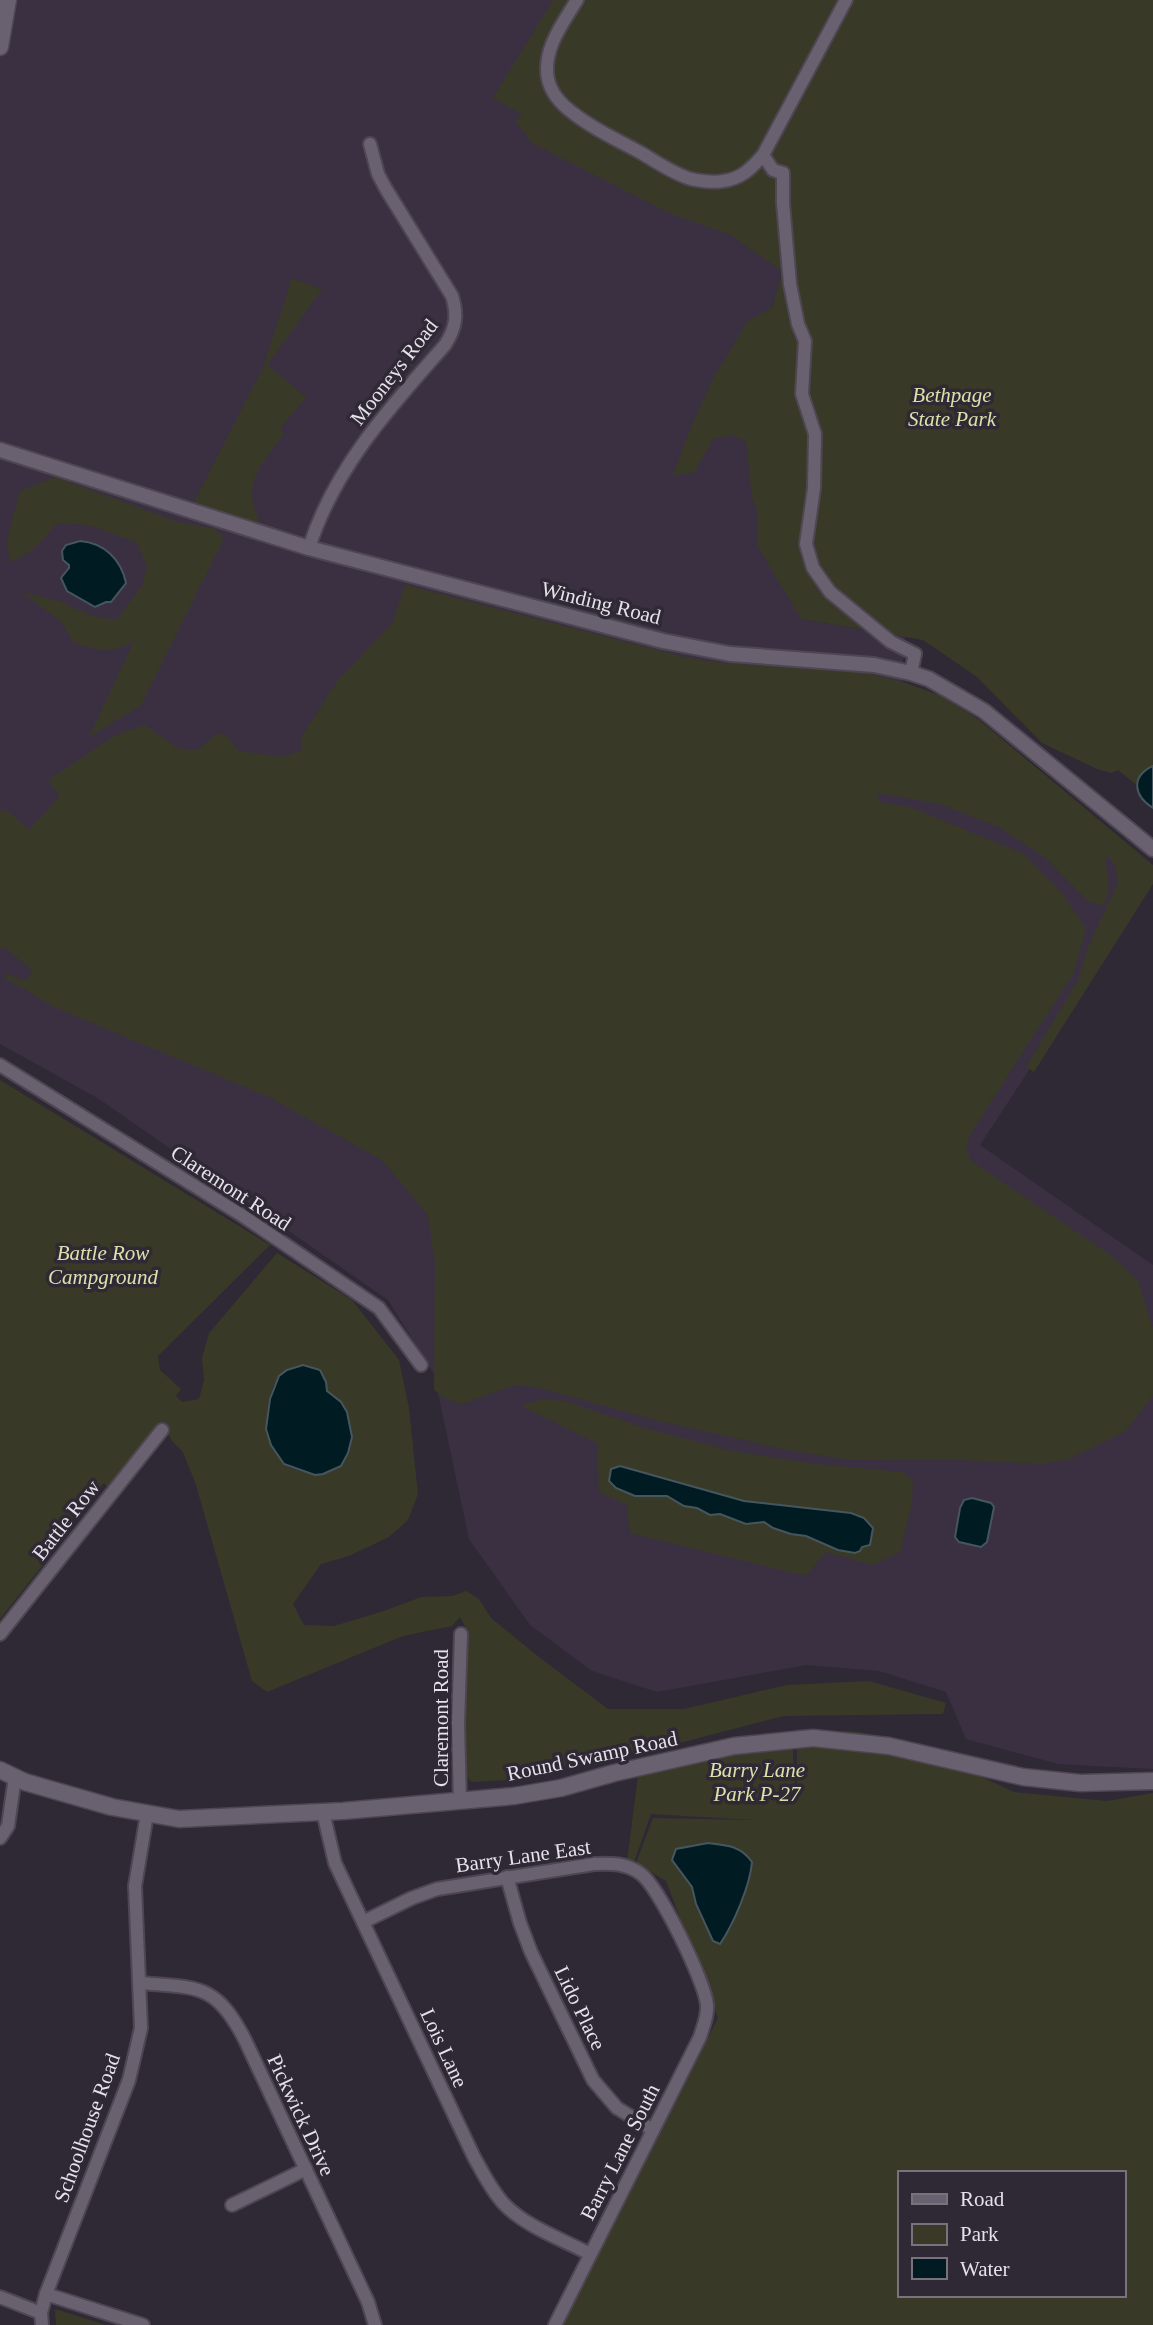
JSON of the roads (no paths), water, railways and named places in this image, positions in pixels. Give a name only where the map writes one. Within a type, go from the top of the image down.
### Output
[{"type":"main road","points":[[1,43],[8,0]]},
{"type":"main road","name":"Round Swamp Road","points":[[7,1773],[75,1797],[179,1819],[460,1802],[561,1788],[734,1746],[813,1738],[889,1746],[1023,1777],[1080,1783],[1153,1782]]},
{"type":"street","points":[[577,0],[558,31],[547,61],[551,90],[572,113],[592,126],[689,178],[723,181],[739,177],[752,169],[763,155],[845,0]]},
{"type":"street","name":"Mooneys Road","points":[[309,548],[314,531],[352,459],[384,414],[445,345],[456,323],[452,296],[386,189],[378,174],[370,144]]},
{"type":"street","points":[[763,155],[773,170],[783,173],[790,284],[798,324],[805,341],[802,394],[815,433],[814,488],[806,544],[813,568],[830,592],[891,642],[915,654],[911,673]]},
{"type":"street","name":"Winding Road","points":[[0,450],[309,548],[704,650],[874,665],[911,673],[944,687],[984,711],[1153,849]]},
{"type":"street","name":"Claremont Road","points":[[0,1065],[243,1216],[379,1308],[421,1365]]},
{"type":"street","name":"Battle Row","points":[[0,1634],[162,1430]]},
{"type":"street","name":"Claremont Road","points":[[460,1802],[458,1724],[461,1634]]},
{"type":"street","points":[[0,1839],[8,1826],[7,1773]]},
{"type":"street","name":"Lois Lane","points":[[323,1812],[335,1863],[491,2189],[505,2205],[522,2218],[590,2254]]},
{"type":"street","name":"Schoolhouse Road","points":[[41,2319],[46,2294],[129,2080],[141,2028],[135,1886],[147,1814]]},
{"type":"street","name":"Barry Lane East","points":[[363,1922],[437,1889],[613,1863],[641,1874],[656,1891],[704,1993]]},
{"type":"street","name":"Lido Place","points":[[508,1877],[531,1952],[593,2080],[617,2108],[653,2130]]},
{"type":"street","name":"Pickwick Drive","points":[[140,1983],[192,1988],[206,1992],[224,2005],[244,2040],[306,2169],[368,2302],[375,2325]]},
{"type":"street","name":"Barry Lane South","points":[[555,2325],[700,2037],[706,2019],[704,1993]]},
{"type":"street","points":[[232,2205],[306,2169]]},
{"type":"street","points":[[46,2294],[143,2325]]},
{"type":"street","points":[[0,2297],[41,2319]]},
{"type":"water","points":[[80,541],[104,549],[116,560],[124,574],[126,583],[111,602],[95,607],[67,591],[61,578],[69,565],[63,560],[62,551],[66,545]]},
{"type":"water","points":[[1153,766],[1153,808],[1142,798],[1137,787],[1141,776]]},
{"type":"water","points":[[303,1365],[320,1370],[327,1391],[341,1402],[347,1412],[352,1437],[341,1466],[323,1474],[315,1475],[284,1464],[271,1445],[266,1429],[270,1399],[279,1376],[287,1370]]},
{"type":"water","points":[[620,1466],[744,1501],[851,1513],[864,1518],[873,1528],[870,1545],[855,1553],[838,1550],[806,1536],[773,1528],[764,1522],[746,1524],[720,1514],[710,1515],[697,1508],[684,1506],[667,1496],[635,1496],[616,1488],[609,1481],[611,1469]]},
{"type":"water","points":[[972,1498],[991,1503],[994,1507],[987,1542],[981,1547],[959,1542],[955,1537],[960,1508],[964,1500]]},
{"type":"water","points":[[708,1843],[738,1849],[752,1862],[740,1905],[720,1944],[713,1941],[696,1904],[692,1887],[672,1860],[676,1849]]},
{"type":"park label","name":"Bethpage State Park","points":[[952,407]]},
{"type":"park label","name":"Battle Row Campground","points":[[103,1265]]},
{"type":"park label","name":"Barry Lane Park P-27","points":[[757,1782]]}]
